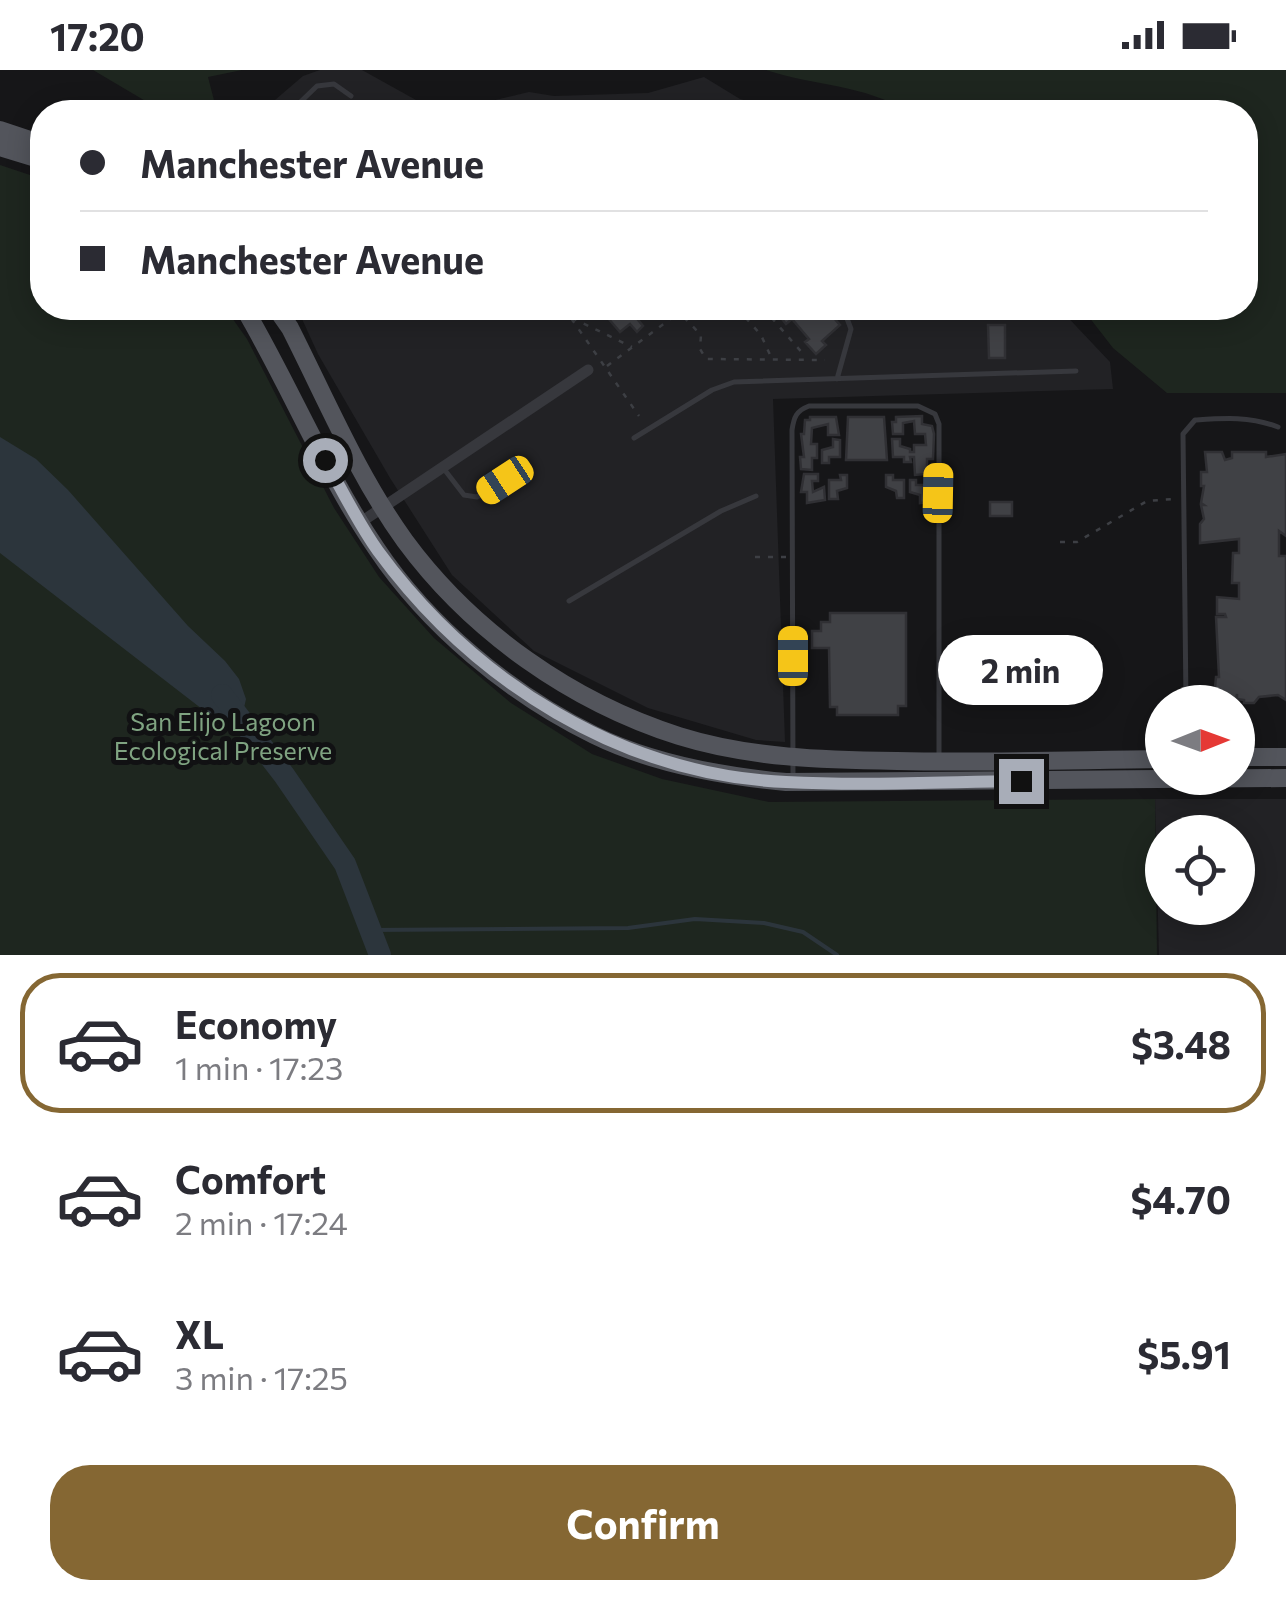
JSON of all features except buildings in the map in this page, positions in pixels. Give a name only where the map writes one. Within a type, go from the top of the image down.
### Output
[{"type":"main road","points":[[0,130],[30,140]]},
{"type":"main road","points":[[0,147],[30,156]]},
{"type":"main road","points":[[251,320],[376,549],[450,633],[505,681],[594,735],[669,763],[730,776],[794,782],[1286,778]]},
{"type":"main road","points":[[284,320],[384,508],[405,540],[442,586],[505,645],[560,682],[621,713],[681,736],[766,754],[939,762],[1145,758]]},
{"type":"main road","points":[[1255,757],[1286,756]]},
{"type":"street","points":[[361,522],[588,370]]},
{"type":"lane","points":[[302,100],[317,86],[334,84],[351,96]]},
{"type":"lane","points":[[836,379],[851,329],[848,320]]},
{"type":"lane","points":[[634,438],[712,390],[734,382],[1076,372]]},
{"type":"lane","points":[[794,782],[792,430],[794,417],[809,406],[918,406],[935,414],[939,424],[939,762]]},
{"type":"lane","points":[[1186,685],[1183,434],[1190,423],[1222,418],[1258,418],[1278,427]]},
{"type":"lane","points":[[444,468],[464,495],[477,498],[505,480]]},
{"type":"lane","points":[[569,601],[721,511],[756,496]]},
{"type":"path","points":[[572,320],[639,416]]},
{"type":"path","points":[[575,320],[632,347]]},
{"type":"path","points":[[606,367],[668,320]]},
{"type":"path","points":[[690,320],[701,335],[700,349],[706,359],[825,360]]},
{"type":"path","points":[[748,320],[761,335],[772,358]]},
{"type":"path","points":[[774,320],[806,357]]},
{"type":"path","points":[[1060,542],[1077,542],[1147,501],[1185,498]]},
{"type":"path","points":[[755,557],[792,557]]},
{"type":"shaded area","points":[[320,70],[362,70],[416,100],[275,100],[303,76]]},
{"type":"shaded area","points":[[704,77],[744,100],[495,100],[529,92],[554,96],[648,93]]},
{"type":"shaded area","points":[[302,320],[1070,320],[1110,362],[1113,389],[773,399],[785,742],[756,740],[648,708],[534,651],[452,575],[318,354]]},
{"type":"shaded area","points":[[0,437],[36,459],[68,490],[188,626],[225,661],[239,679],[246,699],[242,717],[215,719],[0,553]]},
{"type":"shaded area","points":[[1155,799],[1286,799],[1286,955],[1159,955],[1158,925],[1255,925],[1255,815],[1155,815]]},
{"type":"green space","points":[[93,70],[242,70],[208,77],[214,100],[144,100]]},
{"type":"green space","points":[[766,70],[1286,70],[1286,393],[1167,393],[1113,348],[1091,320],[1258,320],[1258,100],[884,100]]},
{"type":"green space","name":"San Elijo Lagoon Ecological Preserve","points":[[0,165],[30,175],[30,320],[234,320],[334,508],[379,577],[434,638],[511,703],[592,754],[662,779],[769,802],[1155,799],[1155,815],[1145,815],[1145,925],[1157,925],[1157,955],[0,955]]},
{"type":"waterway","points":[[222,695],[284,775],[345,864],[380,955]]},
{"type":"waterway","points":[[370,930],[628,928],[695,919],[764,923],[803,932],[837,955]]},
{"type":"route","points":[[325,460],[376,549],[450,633],[505,681],[594,735],[669,763],[765,780],[1021,781]]}]
